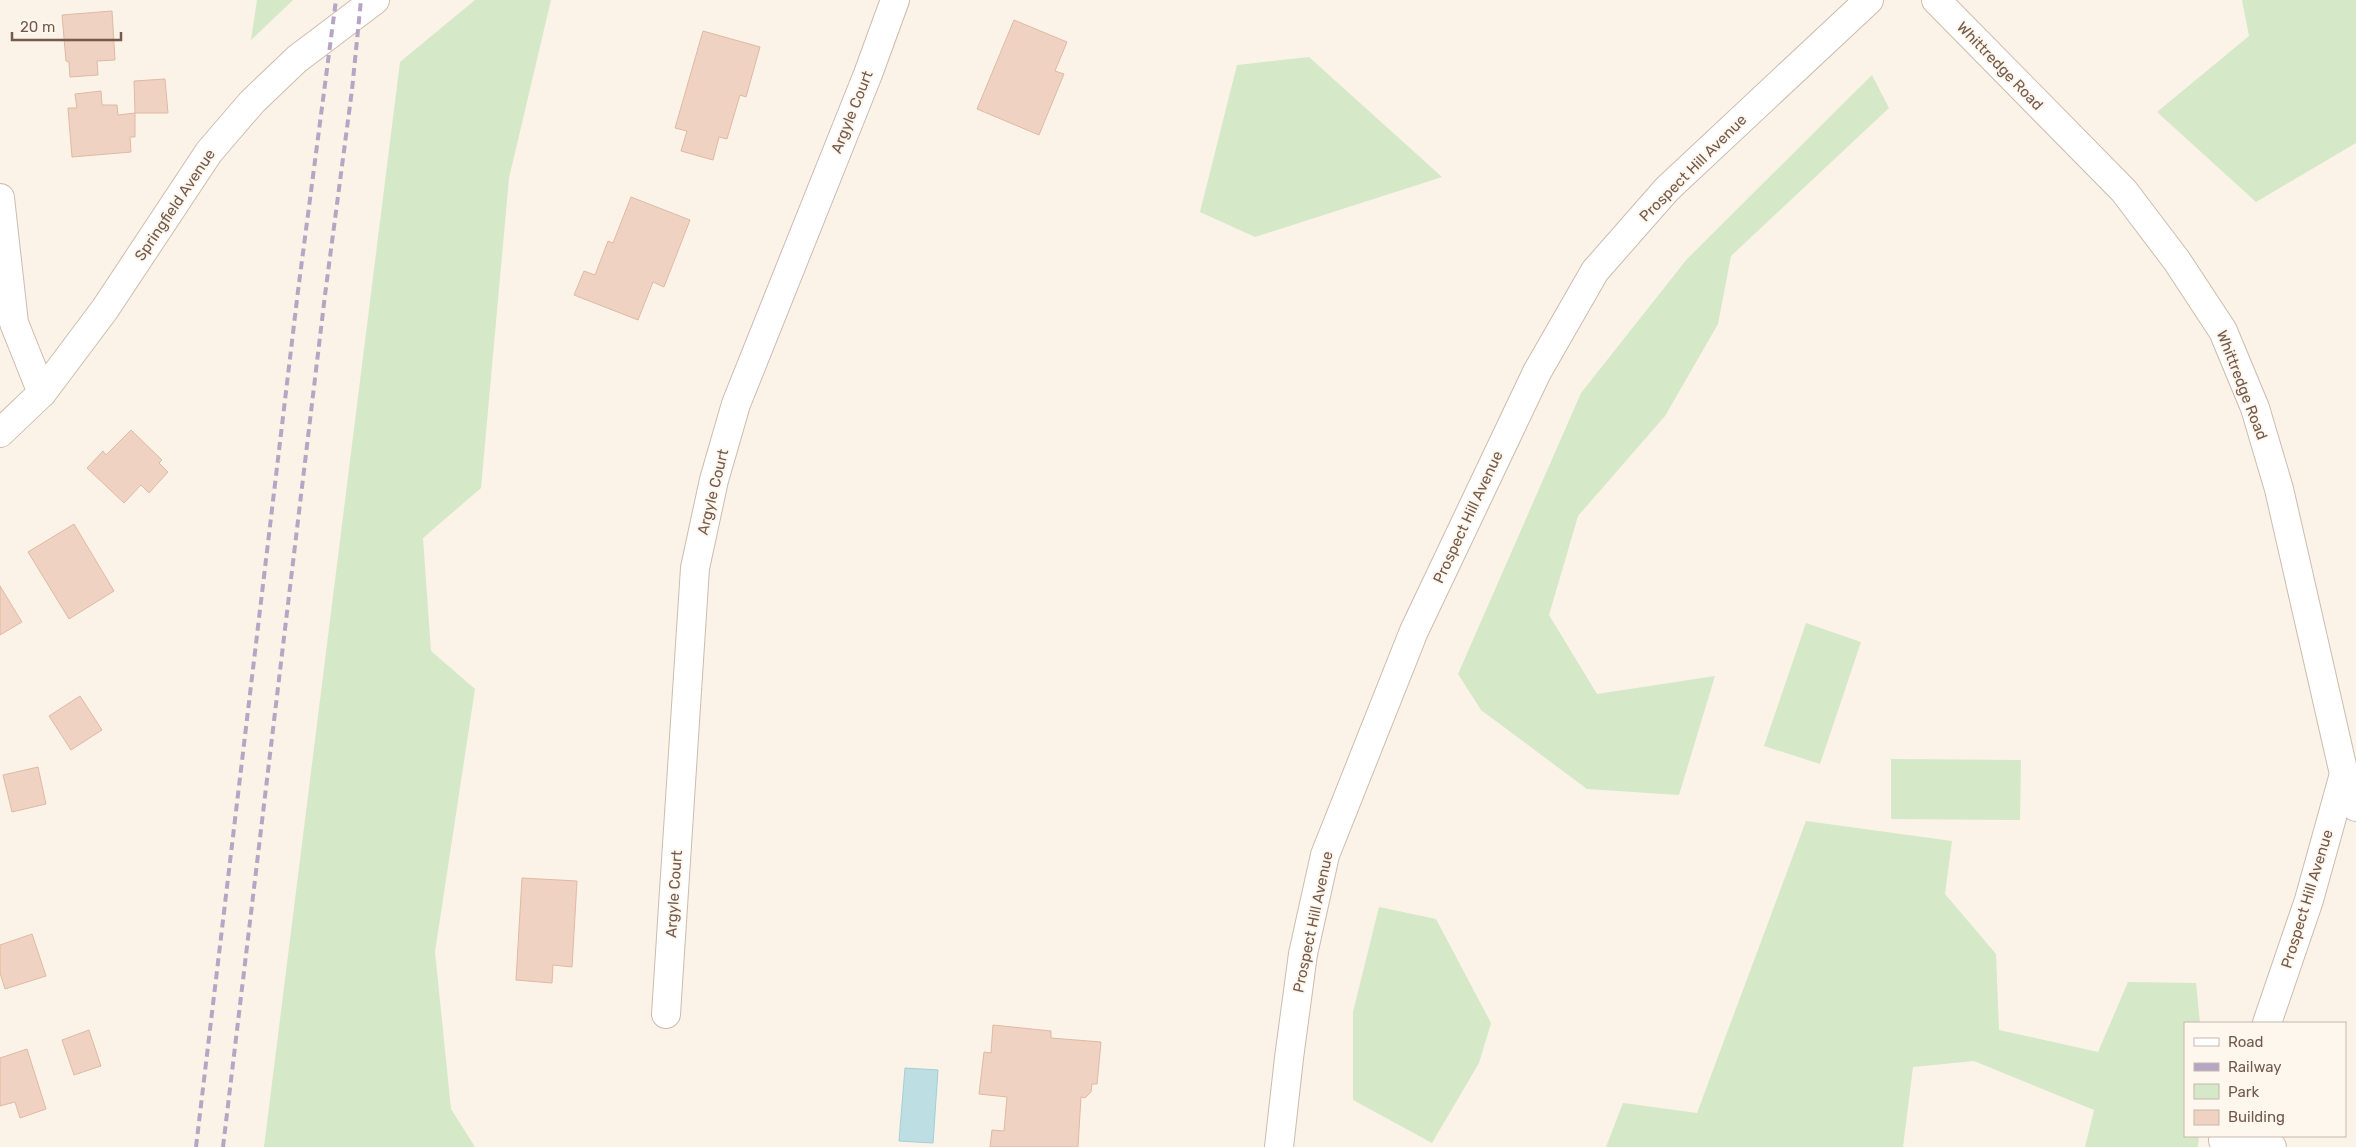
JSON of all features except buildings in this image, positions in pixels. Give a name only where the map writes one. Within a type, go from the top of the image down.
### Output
[{"type":"street","name":"Springfield Avenue","points":[[0,433],[42,393],[105,309],[209,152],[252,102],[297,59],[374,0]]},
{"type":"street","name":"Argyle Court","points":[[666,1014],[696,568],[714,480],[736,404],[868,74],[895,0]]},
{"type":"street","name":"Prospect Hill Avenue","points":[[1280,1147],[1288,1058],[1303,954],[1325,855],[1414,631],[1536,372],[1595,270],[1667,189],[1870,0]]},
{"type":"street","name":"Whittredge Road","points":[[1936,0],[2124,191],[2177,261],[2223,331],[2255,408],[2279,489],[2344,774],[2356,807]]},
{"type":"street","points":[[0,198],[14,323],[42,393]]},
{"type":"street","name":"Prospect Hill Avenue","points":[[2268,1022],[2309,900],[2344,774]]},
{"type":"street","points":[[2222,1141],[2272,1147]]},
{"type":"green space","points":[[257,0],[293,0],[251,40]]},
{"type":"green space","points":[[475,0],[551,0],[509,178],[481,488],[423,538],[431,651],[475,689],[435,952],[451,1109],[475,1147],[264,1147],[400,62]]},
{"type":"green space","points":[[2242,0],[2356,0],[2356,143],[2256,202],[2157,112],[2249,36]]},
{"type":"green space","points":[[1309,57],[1442,177],[1255,237],[1200,212],[1237,65]]},
{"type":"green space","points":[[1872,75],[1889,108],[1731,256],[1718,324],[1665,416],[1578,516],[1549,615],[1597,694],[1715,676],[1679,795],[1587,789],[1481,710],[1458,674],[1581,393],[1687,259]]},
{"type":"green space","points":[[1806,623],[1861,642],[1820,764],[1764,746]]},
{"type":"green space","points":[[1891,759],[2021,760],[2020,820],[1891,819]]},
{"type":"green space","points":[[1806,821],[1952,841],[1945,894],[1996,954],[1999,1030],[2098,1052],[2128,982],[2196,983],[2200,1022],[2184,1022],[2184,1137],[2199,1137],[2198,1147],[2085,1147],[2094,1110],[1974,1061],[1913,1067],[1903,1147],[1606,1147],[1623,1103],[1697,1113]]},
{"type":"green space","points":[[1379,907],[1436,919],[1491,1023],[1479,1063],[1432,1143],[1353,1100],[1353,1012]]},
{"type":"water","points":[[905,1068],[938,1070],[933,1143],[899,1141]]},
{"type":"railway","points":[[196,1147],[298,291],[336,0]]},
{"type":"railway","points":[[223,1147],[325,295],[352,90],[361,0]]}]
